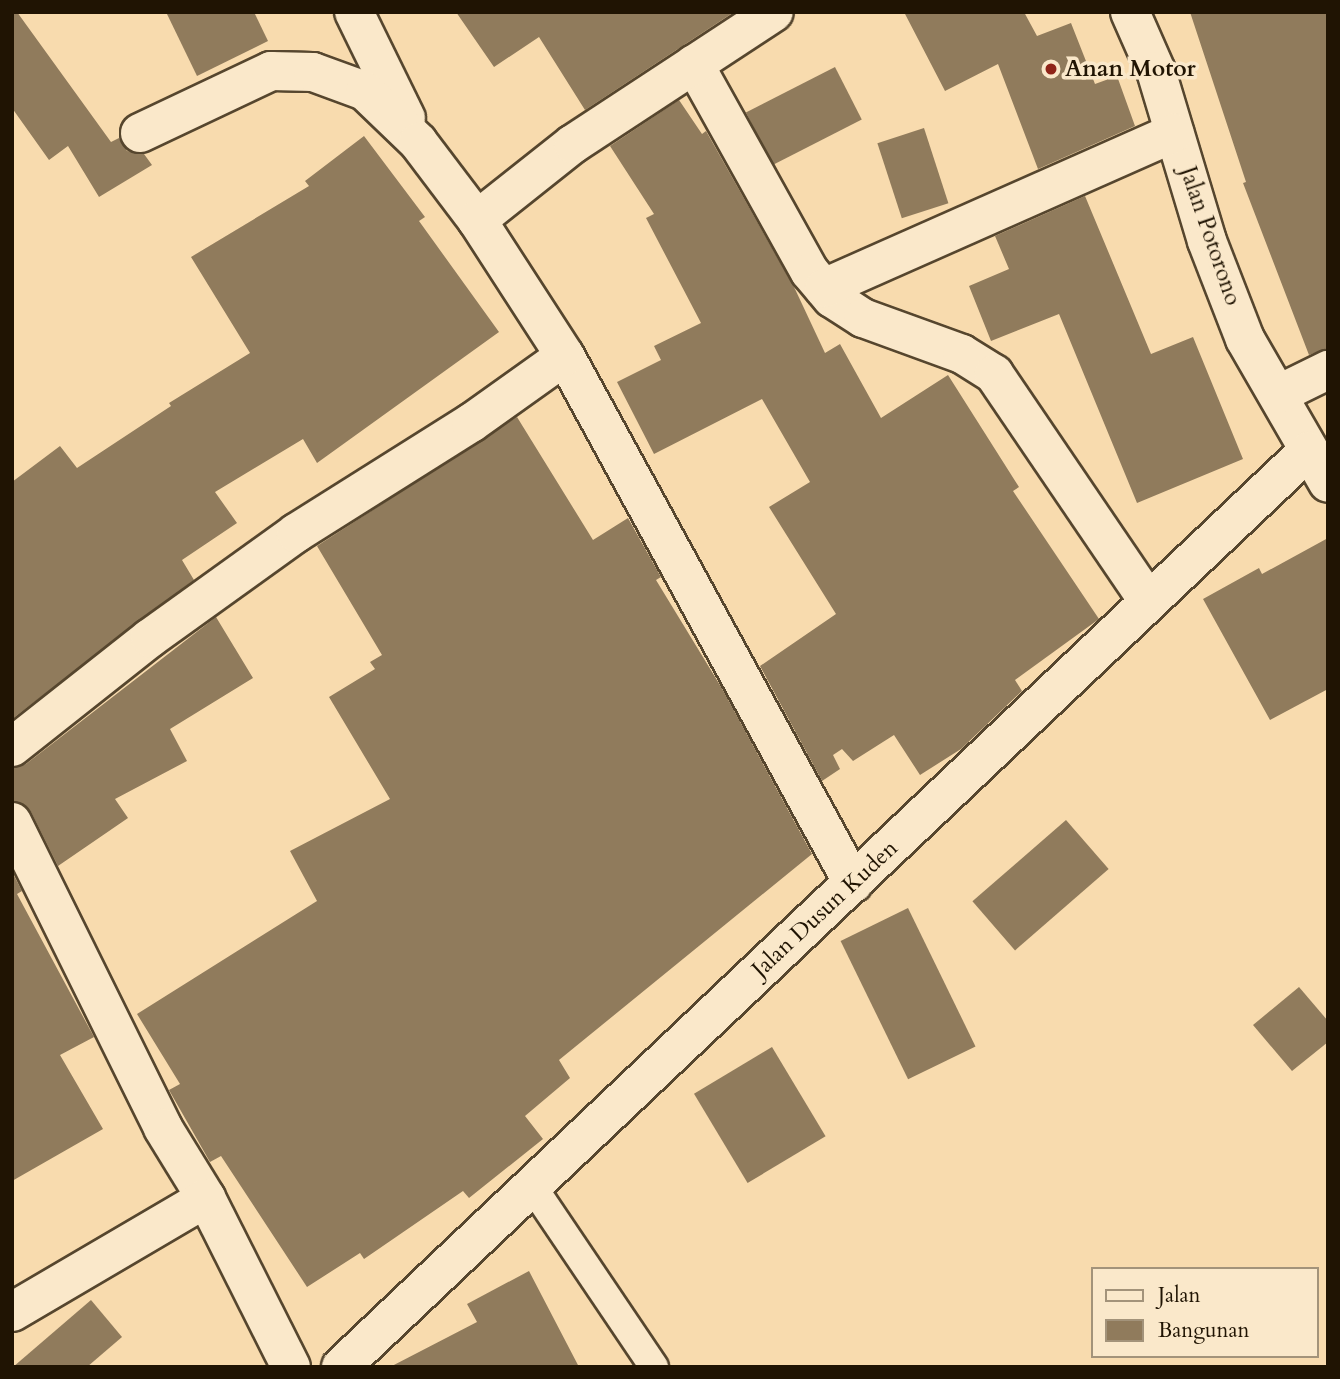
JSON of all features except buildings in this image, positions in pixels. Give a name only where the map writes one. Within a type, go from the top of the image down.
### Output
[{"type":"street","points":[[354,12],[418,142]]},
{"type":"street","points":[[477,220],[573,144],[774,12]]},
{"type":"street","name":"Jalan Potorono","points":[[1130,12],[1156,71],[1207,241],[1245,339],[1328,483]]},
{"type":"street","points":[[694,64],[810,272],[824,288],[863,318],[962,354],[994,374],[1148,601]]},
{"type":"street","points":[[140,133],[271,71],[313,72],[365,91],[418,142],[477,220],[565,356],[852,883]]},
{"type":"street","points":[[824,288],[1174,133]]},
{"type":"street","points":[[12,747],[150,638],[296,533],[471,423],[565,356]]},
{"type":"street","points":[[1279,394],[1328,370]]},
{"type":"street","name":"Jalan Dusun Kuden","points":[[341,1367],[1308,451]]},
{"type":"street","points":[[12,822],[163,1128],[206,1198],[291,1367]]},
{"type":"street","points":[[12,1312],[206,1198]]},
{"type":"lane","points":[[532,1186],[654,1367]]},
{"type":"place","name":"Anan Motor","points":[[1051,69]]}]
